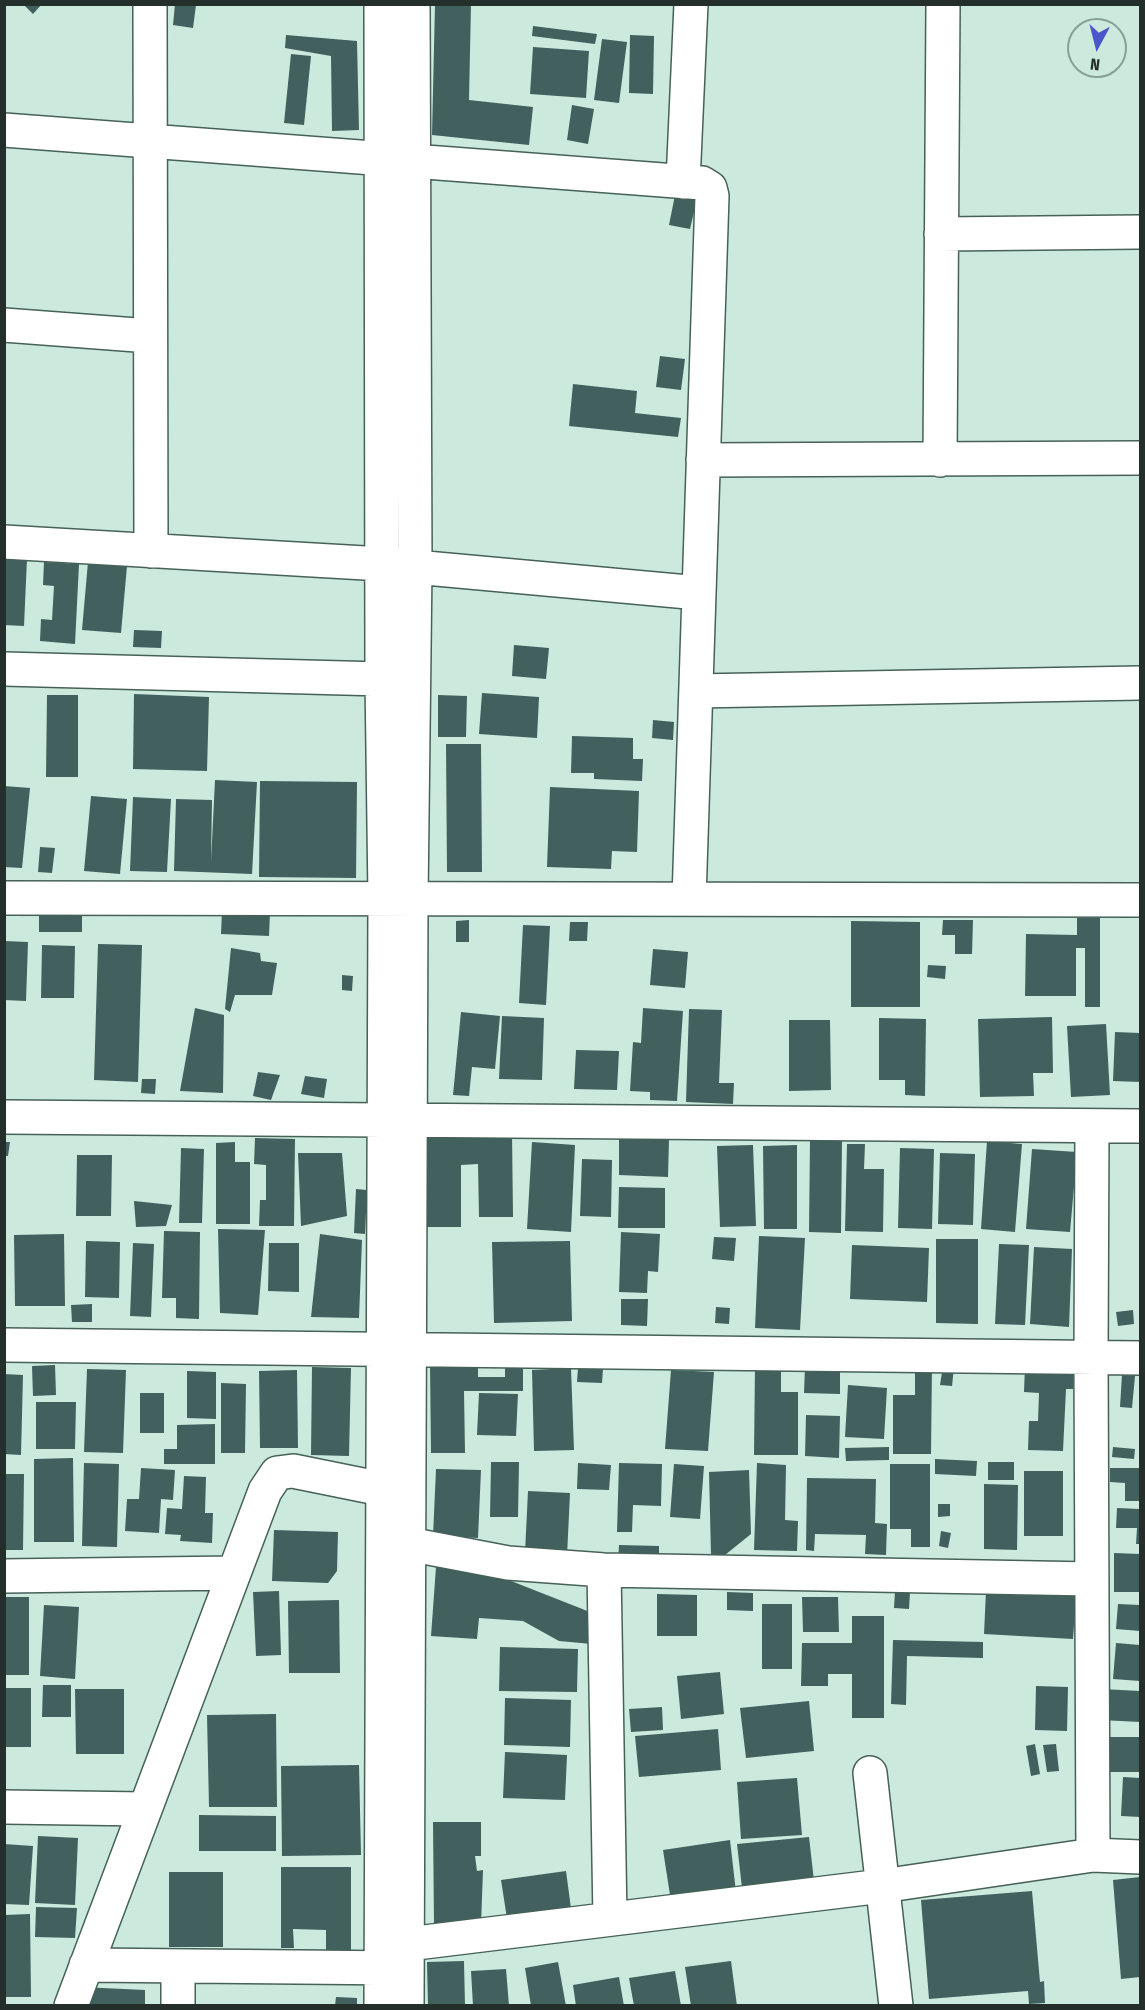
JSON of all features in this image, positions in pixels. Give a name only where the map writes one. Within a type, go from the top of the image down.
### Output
[{"type":"street","points":[[150,4],[151,551]]},
{"type":"street","points":[[381,4],[382,679],[398,898]]},
{"type":"street","points":[[407,2006],[399,1960],[395,1543],[398,898],[415,567],[413,4]]},
{"type":"street","points":[[683,182],[691,4]]},
{"type":"street","points":[[940,460],[943,4]]},
{"type":"street","points":[[4,130],[702,183],[710,188],[712,196],[689,899]]},
{"type":"street","points":[[941,234],[1140,232]]},
{"type":"street","points":[[4,325],[150,336]]},
{"type":"street","points":[[703,460],[1140,458]]},
{"type":"street","points":[[4,542],[382,564],[699,593]]},
{"type":"street","points":[[4,669],[382,679]]},
{"type":"street","points":[[696,691],[1140,683]]},
{"type":"street","points":[[4,898],[1140,900]]},
{"type":"street","points":[[4,1117],[1140,1126]]},
{"type":"street","points":[[1092,1126],[1090,1358],[1092,1855]]},
{"type":"street","points":[[4,1345],[1140,1358]]},
{"type":"street","points":[[395,1543],[382,1489],[396,1349]]},
{"type":"street","points":[[71,2006],[265,1491],[277,1473],[293,1471],[382,1489]]},
{"type":"street","points":[[395,1543],[508,1563],[604,1570],[1092,1579]]},
{"type":"street","points":[[604,1570],[610,1919]]},
{"type":"street","points":[[4,1576],[233,1573]]},
{"type":"street","points":[[870,1773],[896,2006]]},
{"type":"street","points":[[4,1807],[145,1809]]},
{"type":"street","points":[[86,1965],[178,1966],[399,1960],[610,1919],[882,1886],[1092,1855],[1140,1857]]},
{"type":"street","points":[[381,2006],[399,1960]]},
{"type":"street","points":[[178,1966],[178,2006]]},
{"type":"building","points":[[23,4],[42,4],[33,14]]},
{"type":"building","points":[[175,4],[196,5],[193,28],[173,25]]},
{"type":"building","points":[[435,4],[471,4],[469,100],[533,107],[529,145],[432,135]]},
{"type":"building","points":[[533,26],[597,34],[595,44],[532,36]]},
{"type":"building","points":[[286,35],[357,41],[359,130],[332,131],[331,56],[285,48]]},
{"type":"building","points":[[630,35],[654,36],[653,94],[629,93]]},
{"type":"building","points":[[602,39],[627,42],[619,103],[594,100]]},
{"type":"building","points":[[533,47],[589,51],[586,98],[530,94]]},
{"type":"building","points":[[291,54],[311,56],[304,125],[284,123]]},
{"type":"building","points":[[572,105],[594,109],[588,144],[567,140]]},
{"type":"building","points":[[675,195],[697,199],[690,229],[669,225]]},
{"type":"building","points":[[660,356],[685,359],[681,390],[656,387]]},
{"type":"building","points":[[573,384],[637,391],[635,413],[681,418],[678,437],[569,426]]},
{"type":"building","points":[[4,558],[27,559],[24,626],[4,625]]},
{"type":"building","points":[[44,562],[79,564],[75,644],[40,641],[41,619],[52,620],[54,586],[43,585]]},
{"type":"building","points":[[88,562],[127,566],[121,633],[82,630]]},
{"type":"building","points":[[134,630],[162,631],[161,648],[133,647]]},
{"type":"building","points":[[514,645],[549,648],[546,679],[512,676]]},
{"type":"building","points":[[482,693],[539,697],[537,738],[479,734]]},
{"type":"building","points":[[134,694],[209,697],[207,771],[133,769]]},
{"type":"building","points":[[47,695],[78,695],[78,777],[46,777]]},
{"type":"building","points":[[438,695],[467,696],[466,737],[438,737]]},
{"type":"building","points":[[653,720],[674,722],[673,740],[652,738]]},
{"type":"building","points":[[572,736],[633,738],[633,759],[643,759],[642,781],[594,779],[594,773],[571,773]]},
{"type":"building","points":[[446,744],[481,744],[482,872],[447,872]]},
{"type":"building","points":[[215,780],[257,782],[252,874],[174,871],[176,799],[212,800],[211,862]]},
{"type":"building","points":[[260,781],[357,782],[356,878],[259,877]]},
{"type":"building","points":[[4,786],[30,788],[22,868],[4,867]]},
{"type":"building","points":[[550,787],[639,791],[637,852],[612,851],[611,869],[547,867]]},
{"type":"building","points":[[91,796],[127,799],[120,874],[84,871]]},
{"type":"building","points":[[133,797],[171,799],[167,872],[130,871]]},
{"type":"building","points":[[40,847],[55,848],[52,873],[38,872]]},
{"type":"building","points":[[222,911],[270,912],[269,936],[221,934]]},
{"type":"building","points":[[39,915],[82,915],[82,932],[39,932]]},
{"type":"building","points":[[1077,918],[1100,918],[1100,1007],[1085,1007],[1085,948],[1076,948],[1076,996],[1025,996],[1026,934],[1077,935]]},
{"type":"building","points":[[469,920],[469,942],[456,942],[456,921]]},
{"type":"building","points":[[943,920],[973,920],[972,954],[955,954],[955,935],[942,935]]},
{"type":"building","points":[[851,921],[920,922],[920,1007],[851,1007]]},
{"type":"building","points":[[570,922],[588,922],[587,941],[569,941]]},
{"type":"building","points":[[523,925],[550,926],[546,1005],[519,1003]]},
{"type":"building","points":[[4,941],[28,942],[26,1001],[4,1000]]},
{"type":"building","points":[[98,944],[142,945],[138,1082],[94,1080]]},
{"type":"building","points":[[42,945],[75,946],[74,998],[41,998]]},
{"type":"building","points":[[231,948],[260,953],[261,961],[277,963],[272,995],[235,995],[230,1012],[225,1009]]},
{"type":"building","points":[[653,949],[688,952],[685,988],[650,985]]},
{"type":"building","points":[[928,965],[946,966],[945,979],[927,977]]},
{"type":"building","points":[[342,975],[353,976],[352,991],[342,990]]},
{"type":"building","points":[[195,1008],[224,1015],[223,1093],[180,1091]]},
{"type":"building","points":[[643,1008],[683,1011],[677,1101],[650,1100],[650,1092],[630,1091],[633,1042],[641,1043]]},
{"type":"building","points":[[689,1009],[722,1010],[719,1083],[734,1083],[733,1104],[686,1102]]},
{"type":"building","points":[[461,1012],[500,1016],[495,1069],[472,1067],[469,1096],[453,1095]]},
{"type":"building","points":[[502,1016],[544,1018],[542,1080],[499,1079]]},
{"type":"building","points":[[1052,1017],[1053,1073],[1033,1073],[1034,1096],[980,1097],[978,1019]]},
{"type":"building","points":[[879,1018],[926,1019],[925,1096],[905,1095],[905,1080],[879,1080]]},
{"type":"building","points":[[789,1020],[830,1020],[831,1090],[789,1091]]},
{"type":"building","points":[[1106,1024],[1110,1095],[1071,1097],[1067,1026]]},
{"type":"building","points":[[1115,1032],[1140,1033],[1140,1082],[1113,1081]]},
{"type":"building","points":[[576,1050],[619,1051],[617,1090],[574,1089]]},
{"type":"building","points":[[258,1072],[280,1075],[271,1100],[253,1096]]},
{"type":"building","points":[[305,1076],[327,1079],[324,1098],[301,1094]]},
{"type":"building","points":[[142,1079],[156,1079],[155,1094],[141,1093]]},
{"type":"building","points":[[512,1132],[513,1217],[479,1217],[478,1164],[461,1165],[461,1227],[427,1227],[426,1133]]},
{"type":"building","points":[[255,1138],[295,1139],[294,1226],[259,1226],[260,1200],[266,1200],[266,1165],[254,1164]]},
{"type":"building","points":[[619,1138],[669,1139],[668,1177],[619,1175]]},
{"type":"building","points":[[810,1140],[842,1140],[841,1233],[809,1232]]},
{"type":"building","points":[[987,1141],[1022,1144],[1015,1232],[981,1229]]},
{"type":"building","points":[[4,1142],[10,1142],[8,1156],[4,1156]]},
{"type":"building","points":[[235,1142],[235,1162],[250,1162],[250,1224],[216,1224],[216,1143]]},
{"type":"building","points":[[532,1142],[575,1145],[571,1232],[527,1229]]},
{"type":"building","points":[[847,1144],[865,1144],[864,1169],[884,1169],[883,1232],[845,1231]]},
{"type":"building","points":[[753,1145],[756,1226],[720,1227],[717,1146]]},
{"type":"building","points":[[797,1145],[797,1229],[764,1229],[763,1146]]},
{"type":"building","points":[[181,1148],[204,1149],[202,1223],[179,1223]]},
{"type":"building","points":[[900,1148],[934,1149],[932,1229],[898,1228]]},
{"type":"building","points":[[1032,1149],[1077,1152],[1070,1232],[1026,1229]]},
{"type":"building","points":[[298,1153],[342,1153],[347,1216],[301,1226]]},
{"type":"building","points":[[940,1153],[975,1154],[973,1225],[938,1224]]},
{"type":"building","points":[[77,1155],[112,1155],[111,1216],[76,1216]]},
{"type":"building","points":[[582,1159],[612,1160],[611,1217],[580,1216]]},
{"type":"building","points":[[619,1187],[665,1188],[665,1228],[618,1228]]},
{"type":"building","points":[[356,1189],[367,1190],[365,1234],[354,1233]]},
{"type":"building","points":[[134,1201],[172,1205],[166,1226],[136,1227]]},
{"type":"building","points":[[218,1229],[265,1230],[258,1315],[220,1313]]},
{"type":"building","points":[[164,1231],[200,1232],[199,1319],[176,1318],[176,1298],[162,1298]]},
{"type":"building","points":[[621,1232],[660,1234],[658,1272],[648,1271],[647,1293],[619,1292]]},
{"type":"building","points":[[64,1234],[65,1306],[15,1306],[14,1235]]},
{"type":"building","points":[[320,1234],[362,1240],[359,1318],[311,1317]]},
{"type":"building","points":[[759,1236],[805,1238],[800,1330],[755,1328]]},
{"type":"building","points":[[714,1237],[736,1238],[734,1261],[712,1259]]},
{"type":"building","points":[[936,1239],[978,1239],[978,1324],[936,1323]]},
{"type":"building","points":[[86,1241],[120,1242],[119,1298],[85,1297]]},
{"type":"building","points":[[570,1241],[572,1321],[494,1323],[492,1242]]},
{"type":"building","points":[[133,1243],[154,1244],[151,1317],[130,1316]]},
{"type":"building","points":[[269,1243],[299,1243],[299,1292],[268,1291]]},
{"type":"building","points":[[999,1244],[1029,1245],[1025,1325],[995,1324]]},
{"type":"building","points":[[852,1245],[929,1248],[927,1302],[850,1299]]},
{"type":"building","points":[[1034,1247],[1072,1249],[1069,1327],[1030,1324]]},
{"type":"building","points":[[621,1299],[648,1299],[647,1326],[621,1325]]},
{"type":"building","points":[[92,1304],[92,1322],[72,1322],[71,1305]]},
{"type":"building","points":[[716,1307],[730,1308],[729,1324],[715,1323]]},
{"type":"building","points":[[1133,1310],[1134,1324],[1118,1326],[1116,1312]]},
{"type":"building","points":[[523,1361],[523,1391],[464,1391],[465,1453],[431,1453],[430,1364],[478,1363],[478,1377],[505,1377],[505,1362]]},
{"type":"building","points":[[915,1363],[932,1364],[931,1454],[893,1454],[893,1395],[915,1395]]},
{"type":"building","points":[[755,1364],[781,1364],[781,1392],[798,1392],[798,1455],[754,1455]]},
{"type":"building","points":[[55,1365],[56,1395],[33,1396],[32,1366]]},
{"type":"building","points":[[1025,1365],[1074,1367],[1073,1389],[1066,1389],[1063,1451],[1028,1450],[1029,1421],[1038,1421],[1039,1393],[1024,1392]]},
{"type":"building","points":[[943,1366],[954,1367],[952,1386],[940,1385]]},
{"type":"building","points":[[312,1367],[351,1368],[349,1456],[311,1455]]},
{"type":"building","points":[[805,1367],[840,1368],[840,1394],[804,1393]]},
{"type":"building","points":[[571,1368],[574,1450],[534,1451],[532,1370]]},
{"type":"building","points":[[578,1368],[603,1369],[602,1383],[577,1382]]},
{"type":"building","points":[[87,1369],[126,1370],[123,1453],[84,1452]]},
{"type":"building","points":[[297,1370],[298,1448],[260,1448],[259,1371]]},
{"type":"building","points":[[671,1370],[714,1372],[708,1451],[665,1449]]},
{"type":"building","points":[[187,1371],[216,1372],[216,1419],[187,1418]]},
{"type":"building","points":[[4,1374],[23,1375],[21,1455],[4,1454]]},
{"type":"building","points":[[1122,1375],[1135,1376],[1132,1408],[1120,1407]]},
{"type":"building","points":[[221,1383],[246,1384],[245,1453],[221,1453]]},
{"type":"building","points":[[848,1385],[887,1388],[884,1439],[845,1437]]},
{"type":"building","points":[[140,1393],[164,1393],[164,1433],[140,1433]]},
{"type":"building","points":[[479,1393],[518,1394],[516,1436],[477,1435]]},
{"type":"building","points":[[36,1402],[76,1402],[75,1449],[36,1449]]},
{"type":"building","points":[[806,1415],[840,1416],[839,1458],[805,1456]]},
{"type":"building","points":[[215,1424],[215,1464],[164,1464],[164,1449],[177,1449],[177,1425]]},
{"type":"building","points":[[889,1447],[889,1460],[846,1461],[845,1448]]},
{"type":"building","points":[[1113,1447],[1135,1449],[1134,1459],[1112,1457]]},
{"type":"building","points":[[73,1458],[74,1542],[34,1542],[34,1459]]},
{"type":"building","points":[[935,1459],[977,1461],[976,1476],[935,1474]]},
{"type":"building","points":[[491,1462],[519,1462],[518,1517],[490,1517]]},
{"type":"building","points":[[988,1462],[1014,1462],[1014,1480],[988,1480]]},
{"type":"building","points":[[84,1463],[119,1464],[117,1547],[82,1546]]},
{"type":"building","points":[[578,1463],[611,1465],[609,1490],[577,1489]]},
{"type":"building","points":[[619,1463],[662,1464],[661,1506],[633,1505],[632,1532],[617,1532]]},
{"type":"building","points":[[757,1463],[786,1465],[785,1520],[798,1521],[797,1551],[754,1550]]},
{"type":"building","points":[[674,1464],[704,1466],[700,1519],[670,1517]]},
{"type":"building","points":[[890,1464],[930,1464],[930,1547],[911,1547],[911,1529],[890,1529]]},
{"type":"building","points":[[141,1468],[175,1470],[173,1500],[161,1499],[159,1533],[125,1531],[127,1499],[139,1499]]},
{"type":"building","points":[[1110,1468],[1140,1468],[1140,1501],[1125,1501],[1125,1483],[1110,1482]]},
{"type":"building","points":[[436,1469],[481,1470],[478,1538],[433,1536]]},
{"type":"building","points":[[749,1470],[751,1534],[725,1555],[711,1555],[709,1472]]},
{"type":"building","points":[[1024,1471],[1063,1471],[1063,1536],[1024,1536]]},
{"type":"building","points":[[4,1474],[24,1474],[23,1550],[4,1550]]},
{"type":"building","points":[[184,1476],[206,1477],[205,1513],[213,1513],[212,1543],[180,1541],[181,1535],[165,1534],[167,1508],[182,1509]]},
{"type":"building","points":[[807,1478],[876,1479],[875,1523],[887,1524],[886,1555],[865,1554],[866,1535],[815,1534],[814,1551],[806,1550]]},
{"type":"building","points":[[984,1484],[1018,1485],[1017,1550],[984,1549]]},
{"type":"building","points":[[528,1491],[570,1493],[567,1556],[525,1553]]},
{"type":"building","points":[[938,1504],[950,1504],[950,1516],[938,1517]]},
{"type":"building","points":[[1117,1508],[1140,1509],[1140,1544],[1136,1544],[1137,1528],[1116,1528]]},
{"type":"building","points":[[274,1530],[338,1532],[337,1571],[328,1583],[272,1581]]},
{"type":"building","points":[[941,1531],[951,1533],[948,1548],[939,1546]]},
{"type":"building","points":[[619,1545],[659,1546],[659,1564],[618,1563]]},
{"type":"building","points":[[1114,1553],[1140,1554],[1140,1592],[1114,1592]]},
{"type":"building","points":[[436,1567],[501,1572],[501,1577],[595,1614],[592,1644],[559,1641],[523,1621],[479,1618],[477,1639],[431,1636]]},
{"type":"building","points":[[279,1591],[281,1655],[256,1656],[253,1592]]},
{"type":"building","points":[[895,1591],[910,1592],[909,1609],[894,1608]]},
{"type":"building","points":[[986,1591],[1076,1596],[1073,1639],[984,1634]]},
{"type":"building","points":[[727,1592],[753,1593],[753,1611],[727,1610]]},
{"type":"building","points":[[657,1594],[697,1595],[697,1636],[657,1636]]},
{"type":"building","points":[[4,1597],[29,1597],[29,1675],[4,1675]]},
{"type":"building","points":[[802,1597],[838,1597],[839,1632],[803,1632]]},
{"type":"building","points":[[339,1600],[340,1673],[289,1673],[288,1601]]},
{"type":"building","points":[[762,1604],[792,1604],[792,1669],[762,1669]]},
{"type":"building","points":[[1118,1604],[1140,1605],[1140,1631],[1116,1629]]},
{"type":"building","points":[[44,1605],[79,1607],[75,1679],[40,1676]]},
{"type":"building","points":[[852,1616],[884,1616],[884,1718],[852,1718],[852,1674],[828,1674],[828,1686],[801,1686],[802,1643],[852,1643]]},
{"type":"building","points":[[893,1640],[983,1642],[983,1658],[907,1656],[906,1705],[891,1704]]},
{"type":"building","points":[[1116,1643],[1140,1645],[1140,1681],[1113,1679]]},
{"type":"building","points":[[500,1647],[578,1649],[577,1692],[499,1691]]},
{"type":"building","points":[[720,1672],[724,1714],[681,1719],[677,1676]]},
{"type":"building","points":[[43,1685],[71,1685],[71,1717],[42,1717]]},
{"type":"building","points":[[1036,1686],[1068,1687],[1067,1731],[1035,1730]]},
{"type":"building","points":[[4,1688],[31,1688],[31,1747],[4,1747]]},
{"type":"building","points":[[75,1689],[124,1689],[124,1754],[76,1754]]},
{"type":"building","points":[[1102,1689],[1140,1691],[1140,1722],[1101,1720]]},
{"type":"building","points":[[505,1698],[571,1700],[570,1747],[504,1745]]},
{"type":"building","points":[[809,1701],[814,1751],[746,1758],[740,1708]]},
{"type":"building","points":[[662,1707],[663,1730],[631,1732],[629,1709]]},
{"type":"building","points":[[276,1714],[277,1807],[209,1807],[207,1715]]},
{"type":"building","points":[[718,1729],[721,1770],[639,1777],[635,1736]]},
{"type":"building","points":[[1104,1737],[1140,1737],[1140,1772],[1104,1772]]},
{"type":"building","points":[[1035,1744],[1040,1774],[1031,1776],[1026,1746]]},
{"type":"building","points":[[1056,1744],[1059,1771],[1047,1772],[1043,1745]]},
{"type":"building","points":[[505,1752],[567,1755],[565,1800],[503,1798]]},
{"type":"building","points":[[359,1765],[361,1855],[282,1856],[281,1766]]},
{"type":"building","points":[[1123,1777],[1140,1778],[1140,1817],[1121,1816]]},
{"type":"building","points":[[797,1778],[802,1835],[741,1839],[737,1782]]},
{"type":"building","points":[[199,1815],[276,1816],[276,1851],[199,1851]]},
{"type":"building","points":[[433,1822],[481,1822],[481,1856],[475,1856],[477,1871],[483,1870],[481,1925],[444,1936],[434,1924]]},
{"type":"building","points":[[38,1836],[78,1838],[75,1905],[35,1903]]},
{"type":"building","points":[[809,1837],[814,1881],[742,1888],[737,1844]]},
{"type":"building","points":[[730,1840],[736,1892],[716,1895],[715,1889],[670,1895],[663,1850]]},
{"type":"building","points":[[4,1844],[33,1846],[29,1905],[4,1904]]},
{"type":"building","points":[[281,1867],[351,1867],[351,1951],[326,1951],[326,1930],[293,1929],[294,1948],[281,1948]]},
{"type":"building","points":[[566,1871],[572,1916],[508,1925],[501,1880]]},
{"type":"building","points":[[169,1872],[223,1872],[223,1947],[169,1947]]},
{"type":"building","points":[[1140,1877],[1140,1977],[1121,1979],[1113,1880]]},
{"type":"building","points":[[1032,1891],[1040,1982],[1044,1981],[1045,2003],[1029,2004],[1028,1991],[929,1999],[921,1900]]},
{"type":"building","points":[[36,1907],[77,1908],[75,1938],[35,1937]]},
{"type":"building","points":[[30,1914],[31,1997],[4,1997],[4,1915]]},
{"type":"building","points":[[464,1961],[465,2006],[428,2006],[427,1962]]},
{"type":"building","points":[[731,1961],[737,2006],[691,2006],[685,1967]]},
{"type":"building","points":[[558,1962],[566,2006],[531,2006],[525,1968]]},
{"type":"building","points":[[506,1969],[509,2006],[473,2006],[471,1971]]},
{"type":"building","points":[[675,1971],[681,2006],[634,2006],[629,1978]]},
{"type":"building","points":[[619,1977],[624,2006],[576,2006],[573,1985]]},
{"type":"building","points":[[81,1987],[145,1990],[145,2006],[80,2006]]},
{"type":"building","points":[[336,1997],[357,1998],[357,2006],[335,2006]]}]
